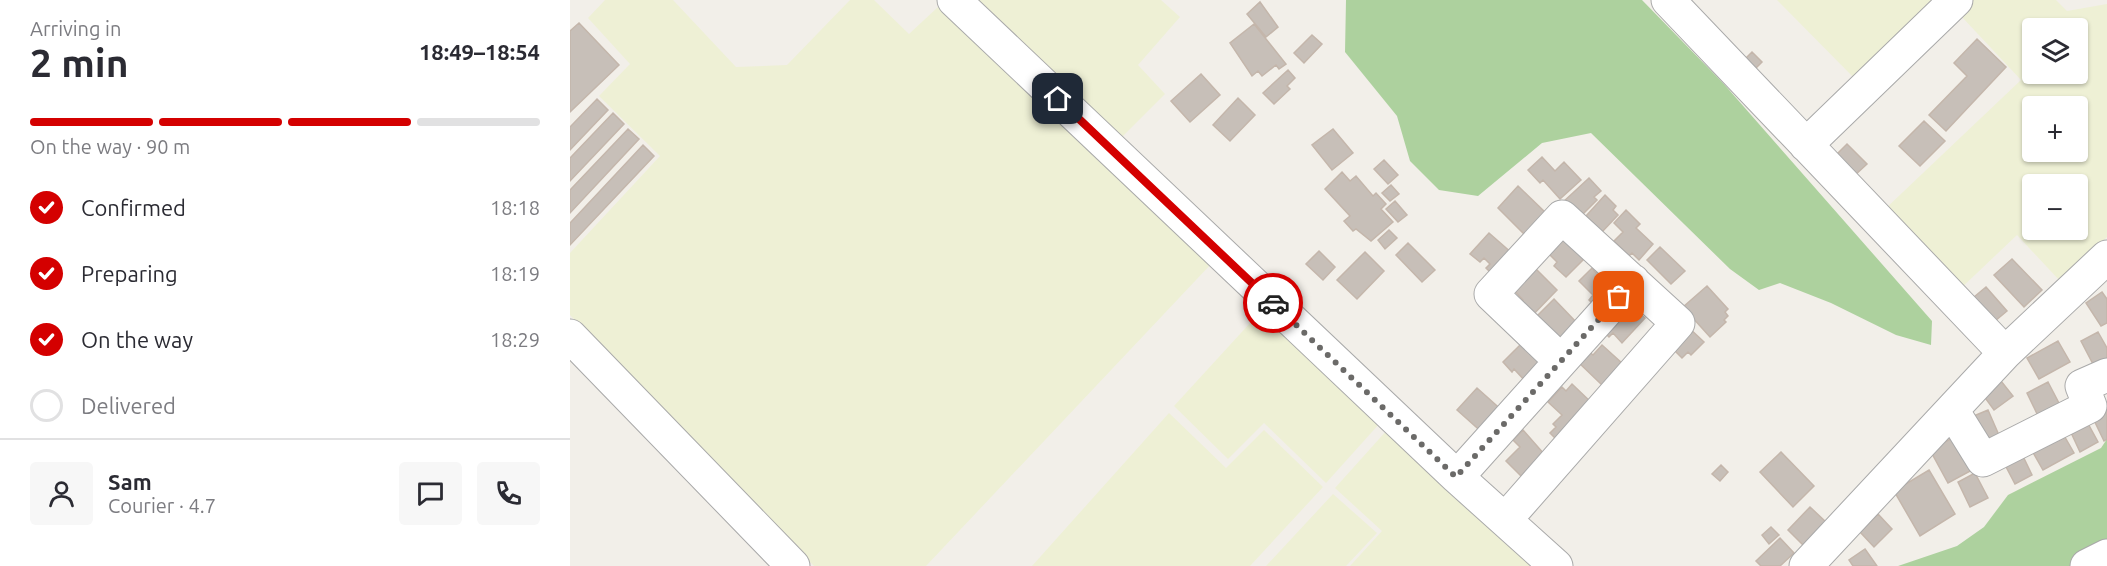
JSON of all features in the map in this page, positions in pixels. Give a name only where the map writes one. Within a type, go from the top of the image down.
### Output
[{"type":"street","points":[[954,0],[1456,477],[1556,566]]},
{"type":"street","points":[[1668,0],[2005,353]]},
{"type":"street","points":[[1806,145],[1956,0]]},
{"type":"street","points":[[1505,520],[1678,324],[1562,217],[1491,294],[1561,361]]},
{"type":"street","points":[[1806,566],[2005,353],[2107,256]]},
{"type":"street","points":[[1456,477],[1633,281]]},
{"type":"street","points":[[570,336],[793,566]]},
{"type":"street","points":[[1952,410],[1983,460],[2090,406],[2082,386],[2107,375]]},
{"type":"street","points":[[2087,566],[2107,556]]},
{"type":"green space","points":[[605,0],[673,0],[736,67],[787,65],[850,0],[874,0],[909,34],[938,7],[1213,262],[926,566],[814,566],[570,315],[570,253],[660,156],[599,96],[630,64],[588,18]]},
{"type":"green space","points":[[968,0],[1161,0],[1180,17],[1138,65],[1165,94],[1116,143]]},
{"type":"green space","points":[[1346,0],[1642,0],[1723,83],[1932,321],[1931,345],[1896,335],[1831,303],[1780,283],[1759,290],[1730,269],[1591,133],[1542,143],[1478,196],[1439,190],[1410,161],[1397,116],[1345,52]]},
{"type":"green space","points":[[1777,0],[2056,0],[2067,11],[2107,4],[2107,237],[2061,282],[2017,235],[1957,292],[1883,211],[2021,80],[1947,1],[1859,83]]},
{"type":"green space","points":[[1262,310],[1380,423],[1326,483],[1264,423],[1228,459],[1174,406]]},
{"type":"green space","points":[[1169,413],[1226,468],[1264,430],[1323,487],[1250,566],[1032,566]]},
{"type":"green space","points":[[1388,429],[1541,566],[1350,566],[1382,531],[1335,488]]},
{"type":"green space","points":[[2107,439],[2107,566],[1898,566],[1957,546],[1984,527],[2008,495],[2101,448]]},
{"type":"green space","points":[[1333,494],[1377,533],[1346,566],[1266,566]]},
{"type":"building","points":[[1260,2],[1278,27],[1266,37],[1247,14]]},
{"type":"building","points":[[579,23],[619,65],[570,112],[570,31]]},
{"type":"building","points":[[1254,24],[1286,64],[1279,69],[1276,65],[1262,76],[1258,71],[1252,76],[1230,43]]},
{"type":"building","points":[[1312,35],[1322,44],[1304,63],[1294,53]]},
{"type":"building","points":[[1977,39],[2006,67],[1946,131],[1929,115],[1967,76],[1954,63]]},
{"type":"building","points":[[1752,52],[1762,62],[1752,72],[1742,62]]},
{"type":"building","points":[[1288,70],[1295,78],[1287,86],[1290,89],[1274,104],[1263,93]]},
{"type":"building","points":[[1201,74],[1220,95],[1190,122],[1171,101]]},
{"type":"building","points":[[1238,98],[1255,115],[1230,141],[1213,125]]},
{"type":"building","points":[[597,99],[608,110],[570,150],[570,127]]},
{"type":"building","points":[[613,113],[624,124],[570,181],[570,158]]},
{"type":"building","points":[[1924,121],[1945,141],[1920,166],[1899,146]]},
{"type":"building","points":[[628,129],[639,139],[570,213],[570,190]]},
{"type":"building","points":[[1333,129],[1353,153],[1332,170],[1312,145]]},
{"type":"building","points":[[1847,144],[1867,164],[1854,176],[1835,156]]},
{"type":"building","points":[[643,145],[654,156],[570,245],[570,223]]},
{"type":"building","points":[[1542,157],[1555,171],[1564,162],[1581,180],[1560,199],[1543,180],[1540,183],[1528,170]]},
{"type":"building","points":[[1384,160],[1398,175],[1388,184],[1374,169]]},
{"type":"building","points":[[1342,172],[1350,181],[1356,176],[1373,196],[1376,193],[1386,204],[1381,209],[1393,222],[1371,241],[1356,229],[1353,231],[1344,221],[1350,216],[1325,189]]},
{"type":"building","points":[[1589,178],[1601,191],[1594,197],[1597,200],[1578,219],[1562,203]]},
{"type":"building","points":[[1391,185],[1399,194],[1390,201],[1382,193]]},
{"type":"building","points":[[1518,186],[1550,217],[1525,235],[1498,208]]},
{"type":"building","points":[[1605,195],[1616,206],[1613,210],[1618,215],[1602,232],[1586,216]]},
{"type":"building","points":[[1395,201],[1407,215],[1398,222],[1386,209]]},
{"type":"building","points":[[1626,210],[1640,224],[1636,228],[1653,244],[1639,260],[1632,253],[1629,256],[1614,241],[1623,232],[1614,223]]},
{"type":"building","points":[[1389,230],[1397,238],[1385,249],[1378,240]]},
{"type":"building","points":[[1489,233],[1513,254],[1494,276],[1486,268],[1490,264],[1484,258],[1480,262],[1470,254]]},
{"type":"building","points":[[1563,235],[1586,257],[1566,277],[1554,266],[1557,262],[1547,252]]},
{"type":"building","points":[[1408,243],[1435,270],[1422,282],[1396,255]]},
{"type":"building","points":[[1660,247],[1685,271],[1671,284],[1647,260]]},
{"type":"building","points":[[1319,251],[1335,267],[1323,280],[1306,264]]},
{"type":"building","points":[[1365,252],[1384,271],[1357,299],[1337,280]]},
{"type":"building","points":[[2012,259],[2042,290],[2024,307],[1994,275]]},
{"type":"building","points":[[1533,266],[1557,290],[1527,321],[1515,309],[1523,300],[1512,288]]},
{"type":"building","points":[[1592,268],[1596,273],[1600,269],[1616,285],[1600,311],[1589,300],[1593,295],[1579,281]]},
{"type":"building","points":[[1707,286],[1728,309],[1725,312],[1728,316],[1724,320],[1726,322],[1710,337],[1683,307]]},
{"type":"building","points":[[1986,287],[2007,311],[1995,321],[1974,297]]},
{"type":"building","points":[[2102,292],[2107,299],[2107,323],[2101,326],[2086,303]]},
{"type":"building","points":[[1633,297],[1643,307],[1638,312],[1645,318],[1622,343],[1613,333],[1609,337],[1602,330]]},
{"type":"building","points":[[1554,299],[1578,324],[1558,344],[1533,320]]},
{"type":"building","points":[[1687,326],[1704,342],[1691,355],[1688,352],[1682,358],[1669,345]]},
{"type":"building","points":[[2098,332],[2107,348],[2107,359],[2094,366],[2081,341]]},
{"type":"building","points":[[2058,341],[2070,362],[2039,379],[2027,358]]},
{"type":"building","points":[[1522,343],[1544,367],[1527,383],[1514,369],[1512,372],[1503,362]]},
{"type":"building","points":[[1602,345],[1623,364],[1603,386],[1576,360],[1586,349],[1593,355]]},
{"type":"building","points":[[2001,381],[2013,396],[1994,410],[1983,395]]},
{"type":"building","points":[[2048,382],[2062,409],[2040,420],[2027,393]]},
{"type":"building","points":[[1572,384],[1595,406],[1560,443],[1550,433],[1556,427],[1553,424],[1562,415],[1548,402],[1562,387],[1566,391]]},
{"type":"building","points":[[1477,388],[1505,413],[1485,435],[1457,410]]},
{"type":"building","points":[[2107,408],[2107,439],[2104,441],[2092,416]]},
{"type":"building","points":[[1988,410],[2002,442],[1983,450],[1969,418]]},
{"type":"building","points":[[2085,418],[2098,442],[2080,452],[2068,426]]},
{"type":"building","points":[[1523,430],[1545,455],[1530,477],[1525,472],[1521,476],[1506,461],[1520,447],[1513,440]]},
{"type":"building","points":[[2062,432],[2074,453],[2043,470],[2031,449]]},
{"type":"building","points":[[1956,436],[1974,469],[1948,483],[1930,450]]},
{"type":"building","points":[[2020,450],[2032,475],[2015,484],[2002,459]]},
{"type":"building","points":[[1781,452],[1814,486],[1793,507],[1760,472]]},
{"type":"building","points":[[1721,465],[1728,472],[1720,481],[1712,474]]},
{"type":"building","points":[[1929,470],[1955,514],[1920,536],[1894,491]]},
{"type":"building","points":[[1975,473],[1988,498],[1970,507],[1958,482]]},
{"type":"building","points":[[1810,507],[1827,523],[1804,546],[1788,530]]},
{"type":"building","points":[[1878,514],[1892,529],[1874,547],[1860,532]]},
{"type":"building","points":[[1771,527],[1779,535],[1769,544],[1762,535]]},
{"type":"building","points":[[1780,538],[1794,553],[1780,566],[1761,566],[1756,561]]},
{"type":"building","points":[[1865,549],[1877,566],[1853,566],[1849,560]]},
{"type":"way so far","points":[[1273,303],[1456,477],[1619,297]]},
{"type":"route","points":[[1058,99],[1273,303]]}]
